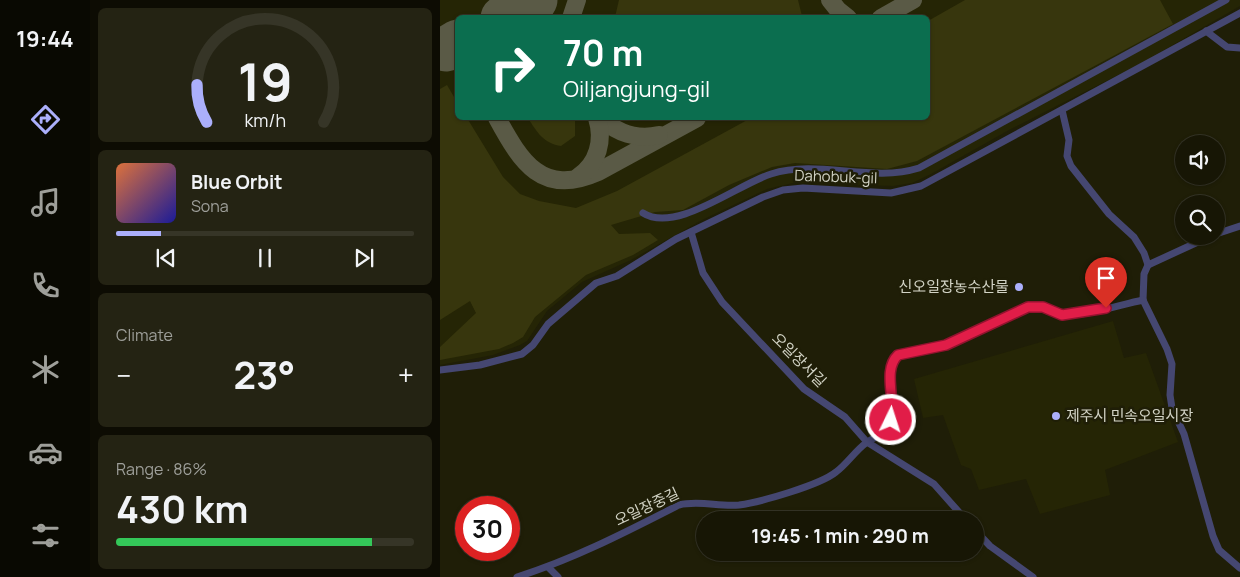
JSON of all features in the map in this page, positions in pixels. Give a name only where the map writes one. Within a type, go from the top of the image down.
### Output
[{"type":"street","points":[[643,213],[648,216],[664,218],[688,213],[758,179],[783,172],[812,170],[882,175],[919,168],[1226,0]]},
{"type":"street","name":"Dahobuk-gil","points":[[440,370],[480,365],[522,354],[533,345],[548,324],[589,287],[623,274],[691,232],[763,197],[783,190],[803,188],[891,193],[921,186],[1240,13]]},
{"type":"street","points":[[1206,32],[1227,47],[1240,48]]},
{"type":"street","points":[[1062,110],[1069,140],[1067,156],[1071,166],[1109,214],[1134,237],[1144,252],[1148,265],[1144,274],[1143,300],[1167,349],[1172,364],[1170,395],[1172,408],[1184,434],[1212,536],[1219,550],[1240,568]]},
{"type":"street","points":[[1225,231],[1240,226]]},
{"type":"street","name":"오일장서길","points":[[691,232],[704,273],[722,302],[804,389],[845,417],[867,442],[934,484],[958,511]]},
{"type":"street","points":[[1148,265],[1191,245]]},
{"type":"street","name":"오일장중길","points":[[517,577],[548,567],[600,544],[679,505],[690,502],[738,505],[821,481],[836,473],[867,442],[881,437],[891,420],[893,411],[890,368],[898,355],[946,345],[1028,307],[1043,307],[1054,313],[1070,315],[1143,300]]},
{"type":"street","points":[[984,540],[1033,577]]},
{"type":"street","points":[[548,567],[558,577]]},
{"type":"shaded area","points":[[440,0],[1240,0],[1240,6],[1138,65],[1009,130],[912,183],[893,186],[793,183],[767,189],[702,220],[631,260],[582,282],[547,311],[527,341],[493,355],[440,365]]},
{"type":"shaded area","points":[[619,0],[798,0],[802,15],[615,15]]},
{"type":"shaded area","points":[[965,0],[1160,0],[1173,24],[917,161],[887,169],[795,163],[772,167],[729,185],[683,210],[655,212],[611,225],[619,234],[650,233],[658,240],[633,255],[586,275],[535,317],[523,337],[513,343],[499,349],[440,360],[440,347],[476,313],[470,301],[440,320],[440,89],[447,85],[455,99],[455,120],[468,120],[503,177],[520,194],[539,201],[576,208],[617,191],[747,120],[930,120],[930,20]]},
{"type":"shaded area","points":[[529,120],[575,120],[575,136],[561,146],[555,145],[545,140]]},
{"type":"shaded area","name":"제주시 민속오일시장","points":[[1113,321],[1124,358],[1146,353],[1178,442],[1105,470],[1110,495],[1040,514],[1026,479],[979,490],[971,469],[961,465],[943,415],[923,418],[914,379]]},
{"type":"taxiway","points":[[572,15],[577,0]]},
{"type":"taxiway","points":[[830,0],[844,15]]},
{"type":"taxiway","points":[[886,15],[913,0]]},
{"type":"taxiway","points":[[511,15],[514,12]]},
{"type":"taxiway","points":[[498,120],[515,149],[535,171],[548,178],[562,180],[579,179],[598,172],[693,120]]},
{"type":"taxiway","points":[[578,177],[585,172],[598,151],[600,135],[598,120]]},
{"type":"taxiway","points":[[603,120],[614,128],[635,136],[659,135]]},
{"type":"runway","points":[[508,15],[535,0]]},
{"type":"runway","points":[[446,49],[455,44]]},
{"type":"place","name":"신오일장농수산물","points":[[1019,287]]},
{"type":"place","name":"제주시 민속오일시장","points":[[1056,416]]},
{"type":"route","points":[[891,420],[893,411],[890,368],[891,363],[898,355],[946,345],[1028,307],[1043,307],[1062,315],[1106,308]]}]
